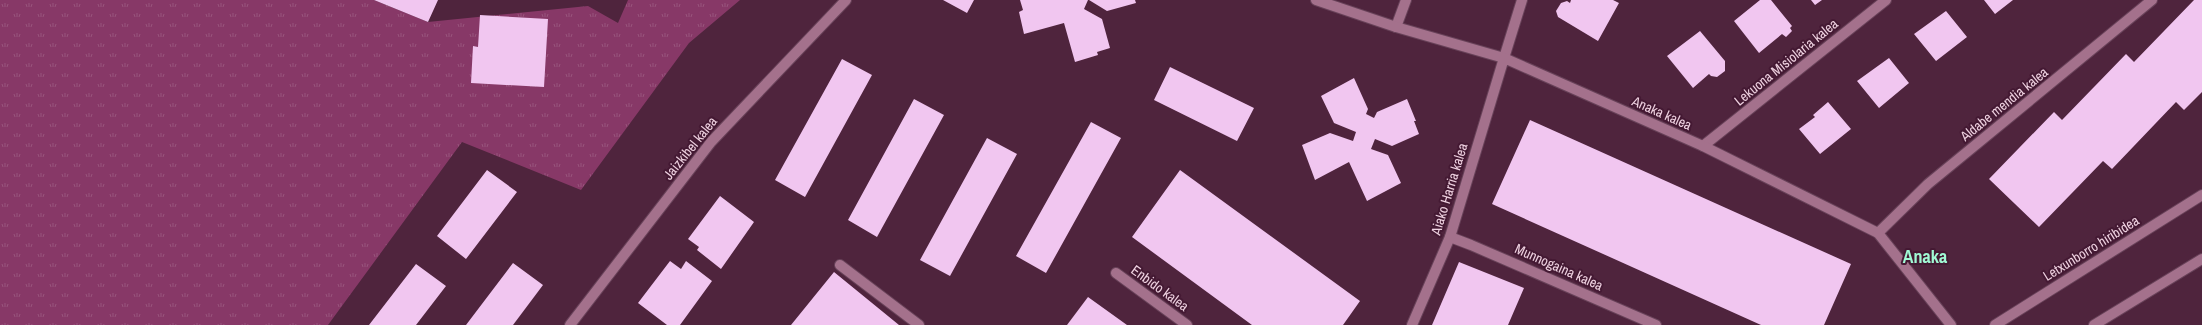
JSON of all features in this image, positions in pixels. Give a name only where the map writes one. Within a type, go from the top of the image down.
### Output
[{"type":"street","name":"Jaizkibel kalea","points":[[570,325],[711,142],[846,0]]},
{"type":"street","name":"Anaka kalea","points":[[1316,0],[1396,27],[1504,58],[1703,146],[1878,234],[1951,325]]},
{"type":"street","points":[[1396,27],[1406,0]]},
{"type":"street","name":"Aiako Harria kalea","points":[[1412,325],[1450,237],[1522,0]]},
{"type":"street","name":"Lekuona Misiolaria kalea","points":[[1703,146],[1886,0]]},
{"type":"street","name":"Aldabe mendia kalea","points":[[1878,234],[1928,184],[2152,0]]},
{"type":"street","name":"Letxunborro hiribidea","points":[[1995,325],[2202,195]]},
{"type":"street","name":"Munnogaina kalea","points":[[1450,237],[1656,325]]},
{"type":"street","points":[[2094,325],[2202,259]]},
{"type":"street","points":[[840,265],[919,325]]},
{"type":"street","name":"Enbido kalea","points":[[1116,274],[1187,325]]},
{"type":"green space","points":[[0,0],[374,0],[428,22],[588,6],[618,23],[628,0],[740,0],[689,43],[581,190],[462,142],[328,325],[0,325]]},
{"type":"building","points":[[374,0],[438,0],[428,22]]},
{"type":"building","points":[[943,0],[974,0],[967,13]]},
{"type":"building","points":[[1020,0],[1088,0],[1084,9],[1102,19],[1110,48],[1097,52],[1098,55],[1075,62],[1064,23],[1024,34],[1019,12],[1023,10]]},
{"type":"building","points":[[1089,0],[1135,0],[1136,3],[1107,11]]},
{"type":"building","points":[[1571,0],[1613,0],[1619,3],[1598,41],[1558,17],[1556,11],[1561,3],[1567,1],[1570,3]]},
{"type":"building","points":[[1760,0],[1771,0],[1792,26],[1790,28],[1792,31],[1786,37],[1782,34],[1759,53],[1734,21]]},
{"type":"building","points":[[1811,0],[1822,0],[1815,5]]},
{"type":"building","points":[[1984,0],[2013,0],[1995,14]]},
{"type":"building","points":[[2194,0],[2202,0],[2202,92],[2184,110],[2176,102],[2112,169],[2103,161],[2039,227],[1989,179],[2054,112],[2062,120],[2126,54],[2134,62]]},
{"type":"building","points":[[1946,11],[1967,37],[1936,61],[1914,34]]},
{"type":"building","points":[[480,15],[548,19],[544,87],[471,83],[473,46],[478,47]]},
{"type":"building","points":[[1700,31],[1725,61],[1725,71],[1717,77],[1709,74],[1693,88],[1667,56]]},
{"type":"building","points":[[1889,58],[1909,83],[1879,108],[1857,81]]},
{"type":"building","points":[[842,59],[872,75],[805,197],[775,180]]},
{"type":"building","points":[[1170,67],[1254,108],[1237,141],[1154,100]]},
{"type":"building","points":[[1354,78],[1368,109],[1366,114],[1374,118],[1377,112],[1407,99],[1416,121],[1414,121],[1419,134],[1392,146],[1375,139],[1371,149],[1388,155],[1401,183],[1367,201],[1349,162],[1315,180],[1302,145],[1330,133],[1353,141],[1356,132],[1334,123],[1321,96]]},
{"type":"building","points":[[914,99],[944,115],[877,237],[848,220]]},
{"type":"building","points":[[1828,102],[1851,129],[1820,154],[1799,129],[1815,117],[1813,115]]},
{"type":"building","points":[[1530,120],[1851,264],[1824,325],[1761,325],[1492,204]]},
{"type":"building","points":[[1091,122],[1121,138],[1046,273],[1016,256]]},
{"type":"building","points":[[987,138],[1017,154],[950,276],[920,260]]},
{"type":"building","points":[[487,170],[517,192],[466,259],[437,236]]},
{"type":"building","points":[[1180,170],[1360,301],[1343,325],[1252,325],[1132,237]]},
{"type":"building","points":[[720,196],[754,222],[721,269],[697,250],[699,247],[688,239]]},
{"type":"building","points":[[670,261],[681,269],[686,261],[712,281],[680,325],[667,325],[638,303]]},
{"type":"building","points":[[1459,262],[1524,288],[1508,325],[1432,325]]},
{"type":"building","points":[[513,263],[543,285],[513,325],[466,325]]},
{"type":"building","points":[[416,264],[446,286],[416,325],[369,325]]},
{"type":"building","points":[[834,272],[899,325],[791,325]]},
{"type":"building","points":[[1088,297],[1127,325],[1067,325]]},
{"type":"district","name":"Anaka","points":[[1925,257]]}]
